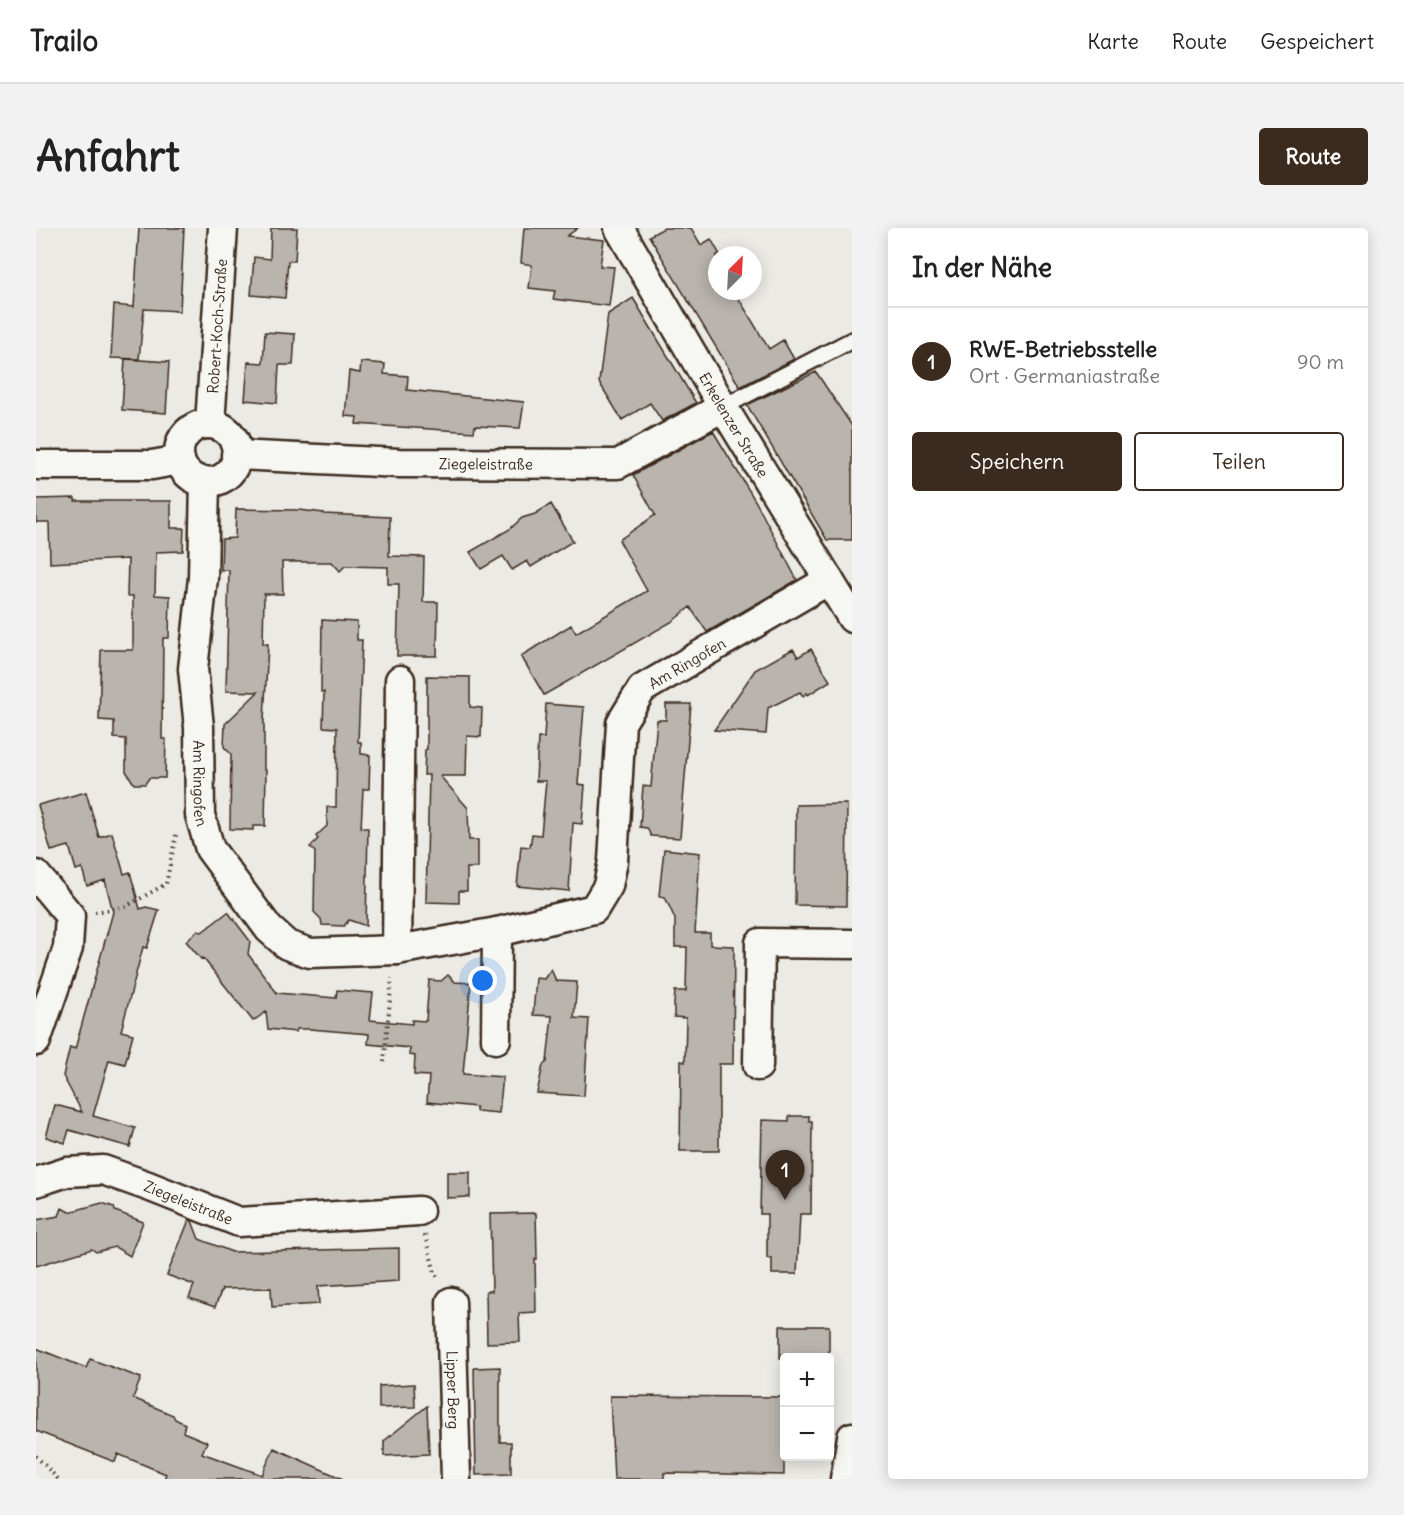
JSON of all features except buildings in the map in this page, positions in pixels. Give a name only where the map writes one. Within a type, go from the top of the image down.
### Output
[{"type":"street","name":"Robert-Koch-Straße","points":[[210,424],[223,228]]},
{"type":"street","name":"Erkelenzer Straße","points":[[620,229],[723,407],[852,618]]},
{"type":"street","name":"Ziegeleistraße","points":[[236,456],[399,463],[618,464],[723,407]]},
{"type":"street","points":[[210,424],[226,431],[232,438],[236,446],[236,456],[234,464],[222,478],[205,481],[189,474],[180,460],[181,442],[192,428],[210,424]]},
{"type":"street","points":[[36,465],[152,465],[180,460]]},
{"type":"street","name":"Am Ringofen","points":[[205,481],[202,578],[193,669],[199,727],[200,814],[210,849],[269,929],[287,945],[310,953],[397,950],[497,932],[594,909],[608,886],[613,861],[621,723],[642,689],[829,580]]},
{"type":"street","points":[[397,950],[400,681]]},
{"type":"street","points":[[36,875],[70,916],[68,948],[36,1041]]},
{"type":"street","points":[[496,1039],[497,932]]},
{"type":"street","points":[[759,1066],[760,943],[852,944]]},
{"type":"street","name":"Ziegeleistraße","points":[[36,1182],[67,1172],[102,1170],[148,1185],[239,1222],[419,1211]]},
{"type":"street","name":"Lipper Berg","points":[[451,1302],[456,1479]]},
{"type":"street","points":[[845,1479],[852,1437]]},
{"type":"lane","points":[[723,407],[852,340]]},
{"type":"path","points":[[70,916],[125,907],[166,884],[176,834],[187,820],[200,814]]},
{"type":"path","points":[[384,1062],[392,975],[397,950]]},
{"type":"path","points":[[419,1211],[435,1273],[451,1302]]},
{"type":"path","points":[[36,1456],[58,1479]]},
{"type":"place","name":"RWE-Betriebsstelle","points":[[785,1200]]}]
